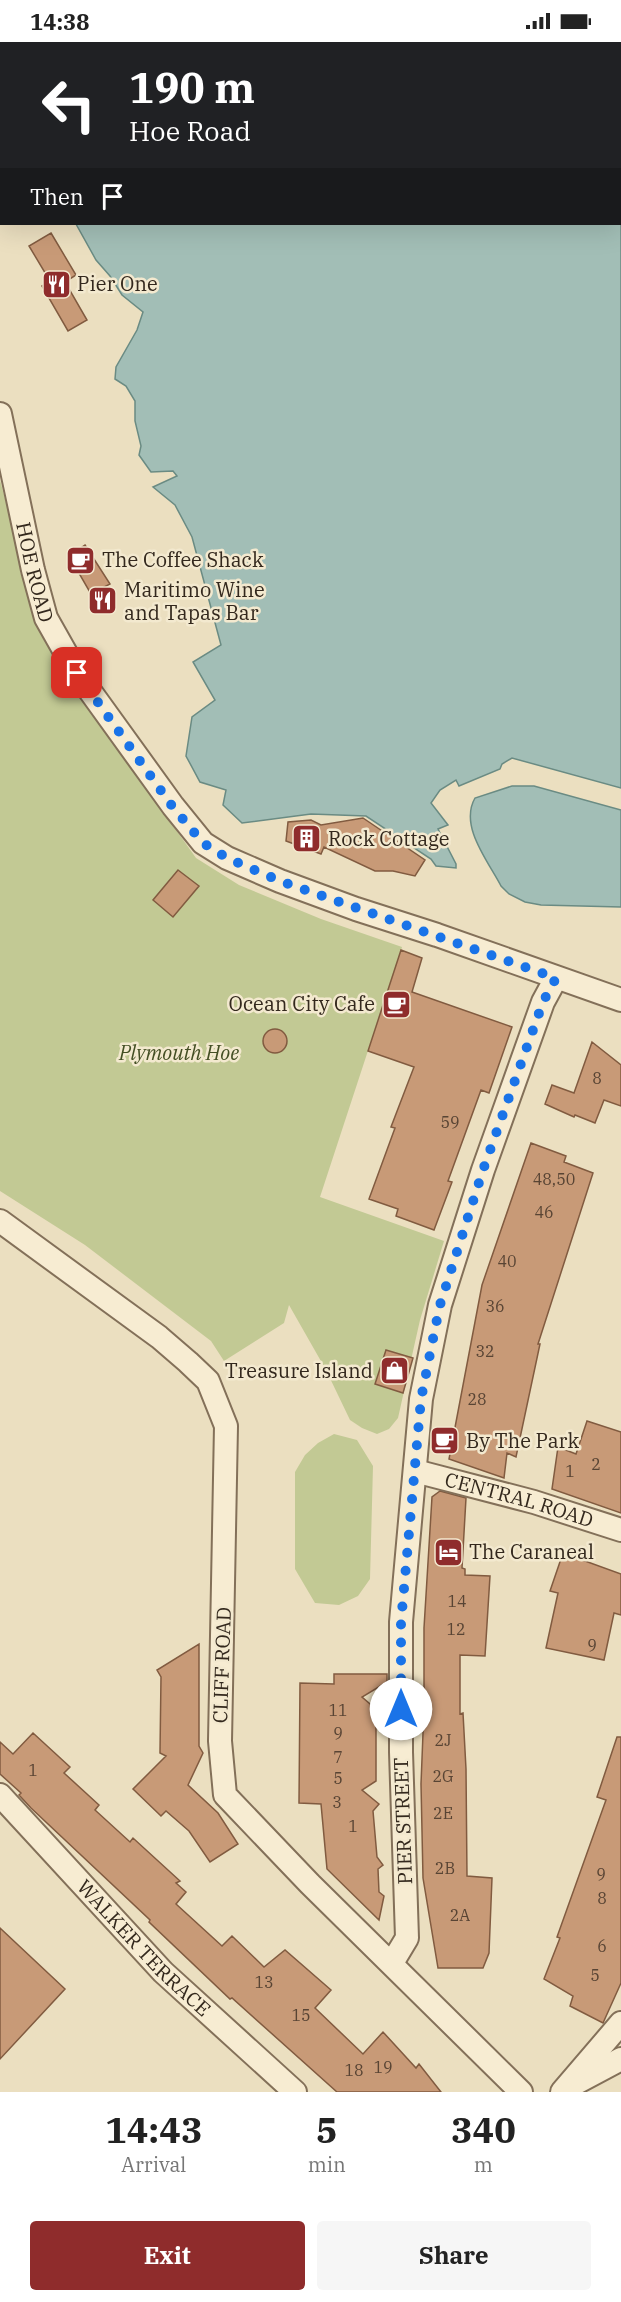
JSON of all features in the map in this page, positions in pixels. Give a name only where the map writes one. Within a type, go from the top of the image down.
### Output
[{"type":"street","name":"HOE ROAD","points":[[0,414],[33,570],[46,618],[77,673],[172,806],[203,843],[227,858],[280,881],[621,1000]]},
{"type":"street","name":"PIER STREET","points":[[392,1963],[407,1938],[401,1752],[401,1622],[421,1399],[440,1305],[483,1170],[543,1002],[556,978]]},
{"type":"street","name":"CLIFF ROAD","points":[[0,1221],[159,1337],[208,1381],[226,1426],[220,1741],[224,1793],[295,1869],[522,2092]]},
{"type":"street","name":"CENTRAL ROAD","points":[[416,1470],[534,1502],[621,1530]]},
{"type":"street","name":"WALKER TERRACE","points":[[0,1795],[163,1972],[295,2092]]},
{"type":"street","points":[[563,2091],[621,2023]]},
{"type":"street","points":[[563,2091],[621,2059]]},
{"type":"green space","name":"Plymouth Hoe","points":[[0,480],[21,559],[20,572],[33,608],[77,690],[196,858],[239,885],[321,919],[402,947],[320,1197],[444,1241],[420,1320],[398,1418],[389,1429],[377,1434],[350,1420],[326,1370],[289,1305],[284,1323],[224,1361],[211,1341],[85,1245],[0,1191]]},
{"type":"green space","points":[[334,1434],[357,1440],[373,1466],[370,1579],[358,1596],[339,1605],[315,1603],[295,1569],[295,1472],[305,1455],[318,1443]]},
{"type":"water","points":[[77,225],[621,225],[621,788],[512,758],[502,764],[500,769],[459,786],[456,780],[440,790],[431,803],[448,825],[438,829],[456,868],[436,866],[431,859],[366,816],[311,814],[242,823],[223,805],[226,790],[200,782],[186,756],[192,717],[215,700],[193,662],[221,645],[192,537],[175,505],[153,487],[177,476],[173,471],[151,472],[139,455],[141,446],[135,421],[135,401],[126,386],[115,379],[116,367],[137,330],[143,312],[122,295],[96,260]]},
{"type":"water","points":[[512,786],[534,786],[621,810],[621,907],[541,905],[525,902],[509,894],[501,886],[477,843],[470,820],[471,809],[475,798]]},
{"type":"building","name":"Pier One","points":[[51,233],[76,275],[65,282],[87,320],[68,331],[42,286],[50,281],[29,246]]},
{"type":"building","points":[[85,545],[110,584],[91,594],[69,556]]},
{"type":"building","points":[[363,818],[425,860],[415,876],[393,871],[375,871],[324,847],[321,854],[286,841],[288,822],[311,820],[321,825]]},
{"type":"building","points":[[178,870],[199,886],[173,917],[153,900]]},
{"type":"building","points":[[401,950],[422,958],[412,992],[512,1027],[489,1093],[481,1090],[448,1181],[452,1182],[434,1230],[396,1216],[398,1209],[369,1199],[395,1128],[391,1127],[414,1067],[368,1051]]},
{"type":"building","points":[[275,1029],[284,1032],[287,1041],[284,1050],[275,1053],[266,1050],[263,1041],[266,1032]]},
{"type":"building","points":[[592,1042],[621,1065],[621,1106],[604,1100],[595,1123],[575,1115],[574,1117],[545,1104],[552,1085],[574,1093]]},
{"type":"building","points":[[531,1143],[566,1156],[564,1162],[593,1173],[538,1344],[540,1344],[516,1457],[507,1453],[504,1478],[449,1459],[482,1285]]},
{"type":"building","name":"Treasure Island","points":[[386,1350],[413,1358],[403,1393],[375,1384]]},
{"type":"building","points":[[587,1421],[621,1432],[621,1513],[552,1489],[558,1447],[576,1454]]},
{"type":"building","points":[[440,1491],[466,1498],[462,1568],[465,1569],[465,1575],[490,1576],[485,1656],[460,1655],[460,1714],[463,1713],[466,1769],[467,1876],[492,1878],[489,1953],[483,1968],[438,1968],[423,1878],[421,1784],[424,1628],[432,1497]]},
{"type":"building","points":[[563,1553],[621,1574],[621,1615],[614,1613],[604,1660],[546,1648],[558,1593],[550,1591]]},
{"type":"building","points":[[199,1644],[199,1746],[203,1753],[188,1785],[218,1813],[238,1844],[210,1862],[189,1831],[166,1811],[161,1816],[133,1789],[166,1756],[160,1753],[161,1677],[157,1670]]},
{"type":"building","points":[[334,1674],[387,1674],[387,1682],[362,1697],[376,1709],[376,1781],[362,1790],[379,1804],[373,1811],[377,1857],[383,1865],[378,1869],[379,1892],[384,1896],[379,1920],[327,1869],[321,1804],[299,1803],[300,1683],[334,1684]]},
{"type":"building","points":[[33,1733],[70,1767],[64,1773],[99,1805],[95,1810],[130,1842],[133,1838],[180,1881],[176,1883],[186,1892],[176,1904],[222,1946],[232,1936],[264,1967],[285,1950],[331,1990],[315,2008],[363,2054],[383,2032],[416,2068],[419,2064],[441,2092],[337,2092],[232,1998],[230,1999],[31,1808],[19,1795],[21,1793],[0,1774],[0,1742],[13,1754]]},
{"type":"building","points":[[617,1737],[621,1737],[621,1983],[603,2023],[570,2006],[573,1996],[544,1979],[606,1800],[597,1797]]},
{"type":"building","points":[[0,1928],[65,1989],[0,2059]]},
{"type":"place","name":"Pier One","points":[[56,284]]},
{"type":"place","name":"The Coffee Shack","points":[[81,560]]},
{"type":"place","name":"Maritimo Wine and Tapas Bar","points":[[103,601]]},
{"type":"place","name":"Rock Cottage","points":[[307,839]]},
{"type":"place","name":"Ocean City Cafe","points":[[396,1004]]},
{"type":"place","name":"Treasure Island","points":[[394,1371]]},
{"type":"place","name":"By The Park","points":[[445,1441]]},
{"type":"place","name":"The Caraneal","points":[[448,1552]]},
{"type":"route","points":[[77,673],[172,806],[203,843],[227,858],[280,881],[556,978],[543,1002],[483,1170],[440,1305],[421,1399],[401,1622],[401,1709]]}]
